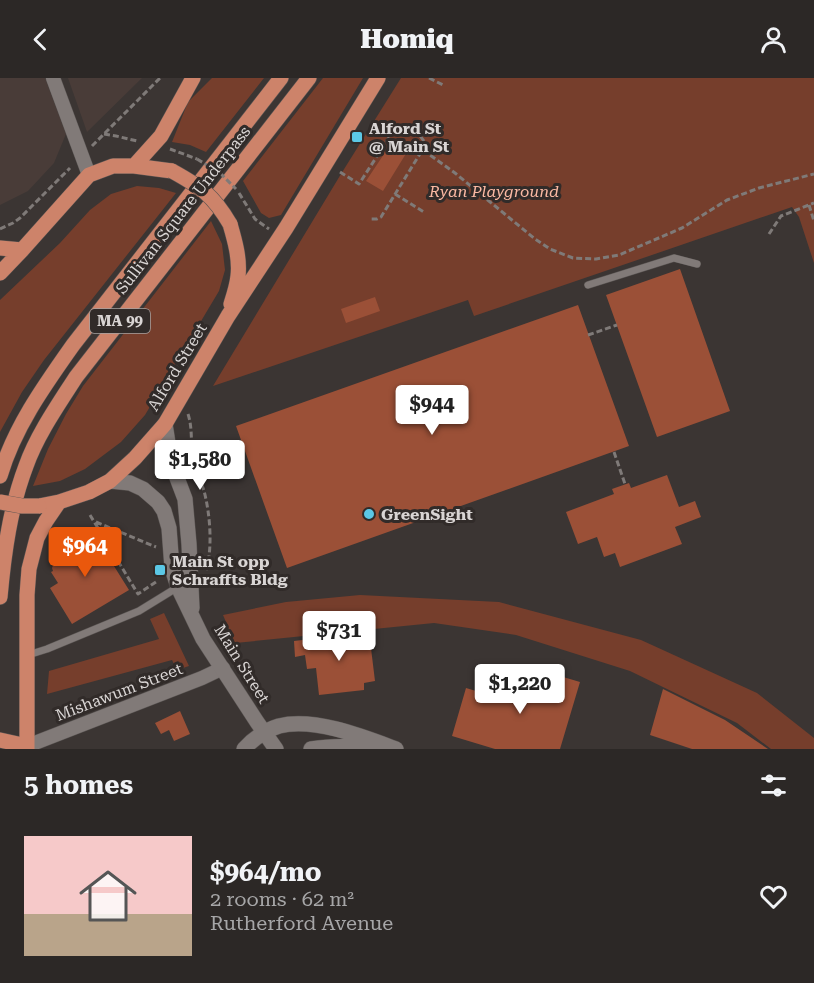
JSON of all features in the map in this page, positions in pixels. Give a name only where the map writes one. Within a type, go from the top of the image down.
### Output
[{"type":"main road","points":[[134,166],[161,136],[194,78]]},
{"type":"main road","name":"Sullivan Square Underpass","points":[[0,476],[4,461],[22,424],[46,383],[73,345],[281,78]]},
{"type":"main road","name":"Sullivan Square Underpass","points":[[0,597],[3,557],[16,500],[26,465],[50,417],[83,368],[309,78]]},
{"type":"main road","name":"Alford Street","points":[[0,502],[39,506],[59,502],[89,492],[110,481],[135,458],[165,424],[228,316],[281,236],[378,78]]},
{"type":"main road","name":"Alford Street","points":[[89,174],[112,166],[155,167],[172,171],[206,192],[219,206],[230,224],[236,250],[238,276],[228,316]]},
{"type":"main road","points":[[0,273],[89,174]]},
{"type":"main road","points":[[0,248],[22,250]]},
{"type":"main road","name":"Main Street","points":[[165,424],[171,462],[185,499],[192,614]]},
{"type":"main road","name":"Main Street","points":[[110,481],[130,483],[143,489],[158,501],[169,528],[172,568],[178,587],[203,639],[276,749]]},
{"type":"main road","points":[[17,744],[26,656],[29,569],[35,543],[59,502]]},
{"type":"main road","points":[[244,749],[264,732],[280,726],[296,724],[319,726],[358,735],[396,749]]},
{"type":"main road","points":[[311,749],[333,746],[381,749]]},
{"type":"street","points":[[53,78],[89,174]]},
{"type":"street","name":"Mishawum Street","points":[[17,744],[223,668]]},
{"type":"lane","points":[[588,285],[674,258],[697,264]]},
{"type":"lane","points":[[26,656],[139,611],[178,587]]},
{"type":"path","points":[[92,146],[160,78]]},
{"type":"path","points":[[429,78],[443,85]]},
{"type":"path","points":[[340,172],[359,184],[394,130],[416,129],[426,144],[381,217],[369,219]]},
{"type":"path","points":[[104,134],[143,142]]},
{"type":"path","points":[[167,148],[197,159],[220,173],[236,189],[255,219],[281,236]]},
{"type":"path","points":[[423,150],[455,173],[535,240],[573,258],[596,259],[619,255],[682,228],[727,200],[759,188],[814,174]]},
{"type":"path","points":[[0,229],[13,224],[20,218],[69,169]]},
{"type":"path","points":[[395,194],[424,212]]},
{"type":"path","points":[[769,234],[780,216],[814,203]]},
{"type":"path","points":[[809,205],[814,221]]},
{"type":"path","points":[[588,335],[617,325]]},
{"type":"path","points":[[614,452],[625,484]]},
{"type":"path","points":[[90,515],[138,594],[156,582]]},
{"type":"path","points":[[94,521],[157,548]]},
{"type":"shaded area","points":[[0,78],[45,78],[66,134],[54,163],[28,191],[0,205]]},
{"type":"shaded area","points":[[68,78],[142,78],[87,132]]},
{"type":"green space","points":[[212,78],[264,78],[206,152],[190,145],[172,142],[188,102]]},
{"type":"green space","points":[[323,78],[363,78],[281,215],[269,218],[261,213],[243,181]]},
{"type":"green space","name":"Ryan Playground","points":[[401,78],[814,78],[814,263],[799,217],[792,207],[474,316],[468,300],[213,386]]},
{"type":"green space","points":[[137,186],[159,188],[176,193],[44,360],[22,392],[0,432],[0,300],[60,243],[90,210],[111,194]]},
{"type":"green space","points":[[211,221],[222,244],[225,270],[219,291],[145,415],[121,442],[85,469],[60,481],[33,486],[48,449],[83,386]]},
{"type":"green space","points":[[360,595],[499,602],[641,640],[757,693],[814,738],[814,749],[771,749],[737,723],[630,671],[516,635],[434,623],[235,643],[223,615],[286,602]]},
{"type":"green space","points":[[164,613],[189,666],[177,670],[172,660],[47,694],[49,671],[159,639],[150,619]]},
{"type":"building","points":[[392,142],[407,152],[383,191],[366,181]]},
{"type":"building","points":[[680,269],[730,411],[657,437],[606,295]]},
{"type":"building","points":[[375,297],[380,311],[346,323],[341,309]]},
{"type":"building","points":[[578,305],[629,446],[287,568],[236,426]]},
{"type":"building","points":[[667,475],[679,507],[695,501],[701,517],[675,527],[682,544],[620,567],[615,553],[604,557],[597,537],[578,544],[566,512],[614,494],[612,489],[629,483],[631,488]]},
{"type":"building","points":[[92,531],[129,590],[72,624],[50,588],[58,583],[51,572],[57,552]]},
{"type":"building","points":[[369,632],[375,681],[364,683],[364,690],[319,695],[316,668],[307,669],[305,655],[295,657],[294,641]]},
{"type":"building","points":[[533,668],[580,682],[560,749],[495,749],[452,736],[466,688],[503,699],[528,687]]},
{"type":"building","points":[[663,689],[725,720],[768,749],[692,749],[650,735]]},
{"type":"building","points":[[180,711],[190,734],[174,741],[169,730],[161,734],[155,723]]},
{"type":"place","name":"Alford St @ Main St","points":[[357,137]]},
{"type":"place","name":"GreenSight","points":[[369,514]]},
{"type":"place","name":"Main St opp Schraffts Bldg","points":[[160,570]]}]
